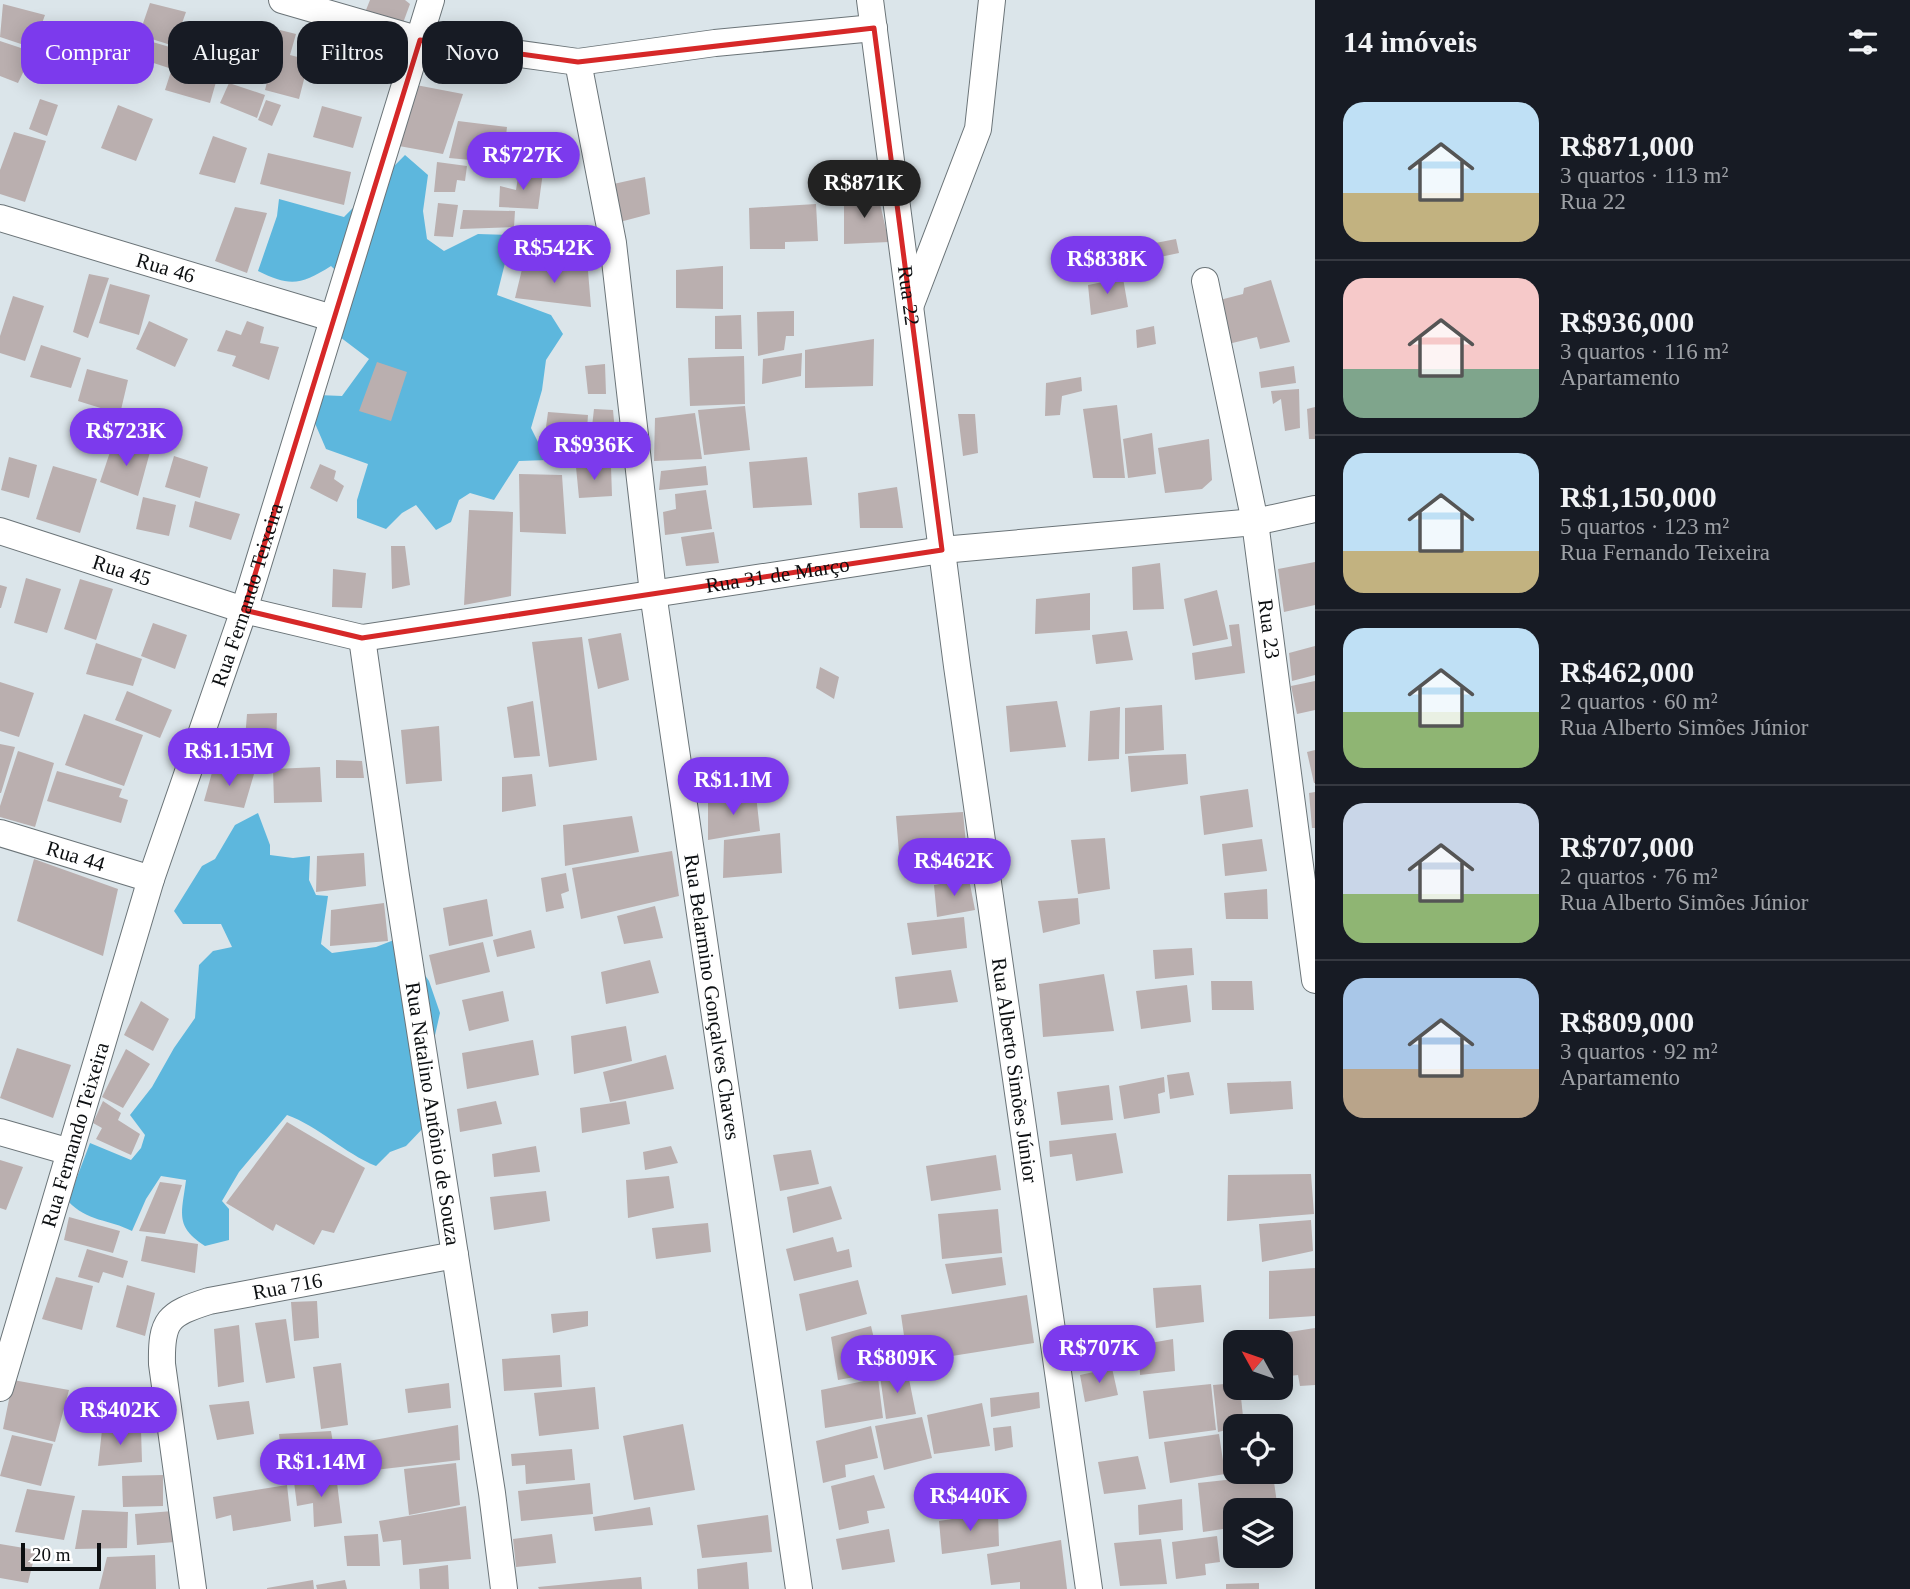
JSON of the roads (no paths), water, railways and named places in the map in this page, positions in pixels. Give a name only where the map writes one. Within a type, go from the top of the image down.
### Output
[{"type":"street","points":[[282,0],[419,40],[578,62],[715,43],[874,28]]},
{"type":"street","name":"Rua Fernando Teixeira","points":[[0,1388],[151,879],[244,610],[431,0]]},
{"type":"street","name":"Rua 22","points":[[870,0],[942,550]]},
{"type":"street","points":[[910,306],[978,129],[992,0]]},
{"type":"street","name":"Rua Belarmino Gonçalves Chaves","points":[[578,62],[613,243],[653,593],[799,1589]]},
{"type":"street","name":"Rua 46","points":[[0,219],[332,318]]},
{"type":"street","name":"Rua 23","points":[[1205,281],[1255,522],[1315,980]]},
{"type":"street","name":"Rua 31 de Março","points":[[244,610],[362,638],[942,550],[1255,522],[1315,509]]},
{"type":"street","name":"Rua 45","points":[[0,531],[244,610]]},
{"type":"street","name":"Rua Alberto Simões Júnior","points":[[942,550],[1089,1589]]},
{"type":"street","name":"Rua Natalino Antônio de Souza","points":[[362,638],[492,1493],[503,1589]]},
{"type":"street","name":"Rua 44","points":[[0,833],[151,879]]},
{"type":"street","points":[[0,1132],[70,1152]]},
{"type":"street","name":"Rua 716","points":[[193,1589],[162,1364],[161,1335],[168,1320],[183,1309],[209,1301],[455,1255]]}]
